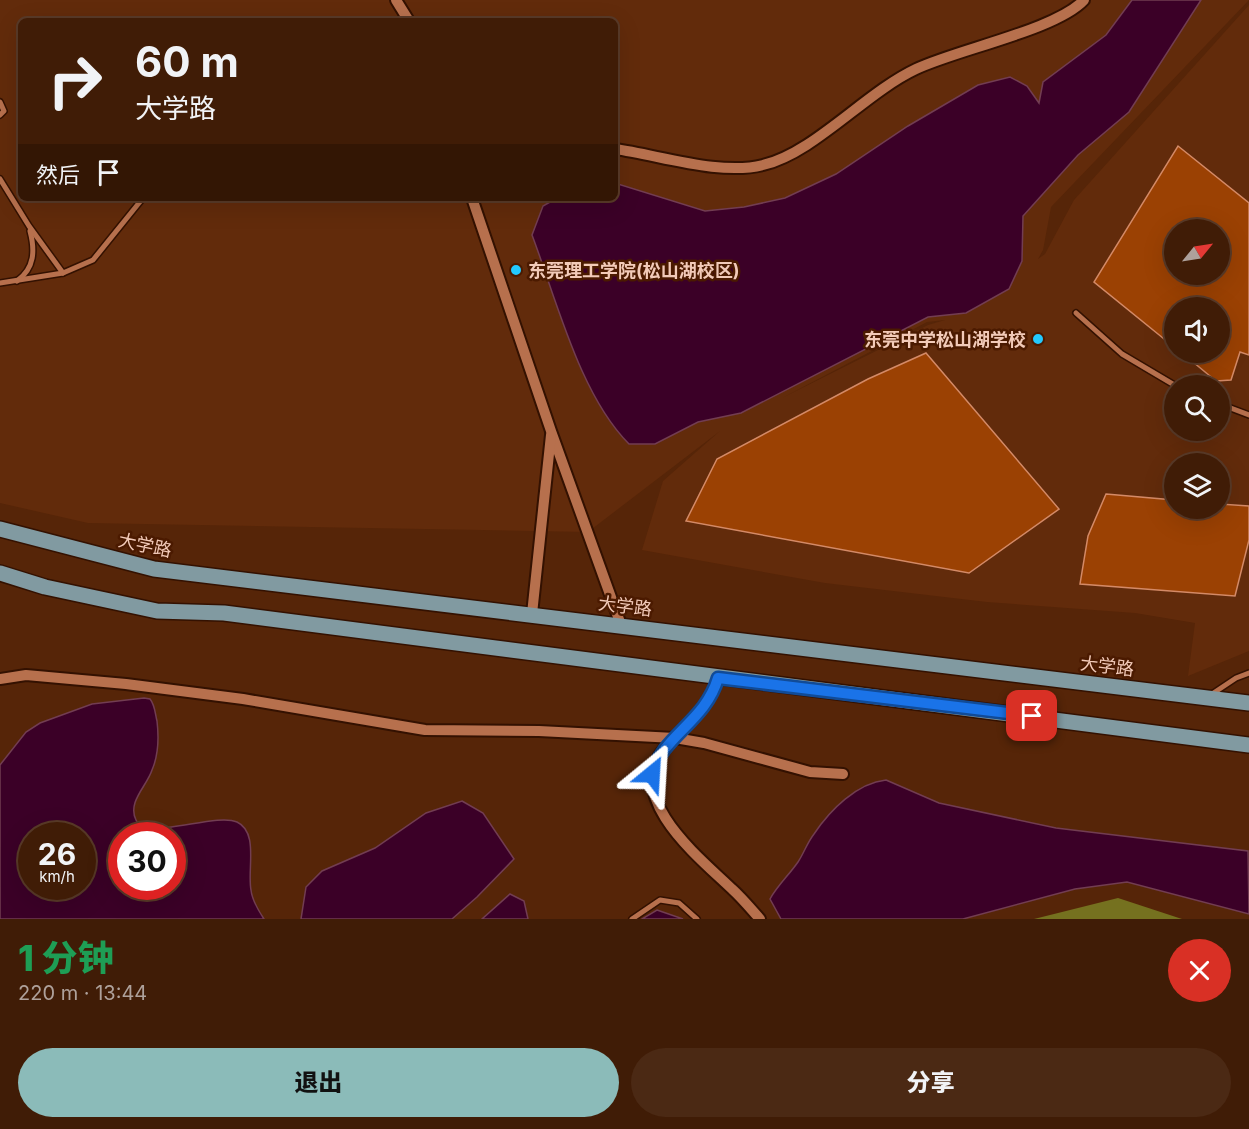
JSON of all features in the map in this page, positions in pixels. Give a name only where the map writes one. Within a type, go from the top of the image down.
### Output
[{"type":"main road","name":"大学路","points":[[0,529],[154,569],[1249,703]]},
{"type":"main road","points":[[0,573],[45,587],[157,611],[224,613],[1249,745]]},
{"type":"street","points":[[396,0],[407,18]]},
{"type":"street","points":[[618,150],[720,168],[762,166],[794,154],[874,93],[915,69],[962,50],[1053,21],[1084,0]]},
{"type":"street","points":[[473,201],[551,431],[621,625]]},
{"type":"street","points":[[532,614],[551,431]]},
{"type":"street","points":[[0,680],[26,675],[126,684],[243,699],[426,730],[539,731],[675,738],[704,743],[810,772],[843,774]]},
{"type":"street","points":[[718,678],[703,710],[675,738],[656,762],[652,774],[656,799],[675,831],[692,851],[760,919]]},
{"type":"lane","points":[[0,102],[4,111],[0,115]]},
{"type":"lane","points":[[0,179],[29,226],[63,273]]},
{"type":"lane","points":[[0,283],[15,283],[63,273],[93,260],[141,201]]},
{"type":"lane","points":[[15,283],[26,275],[35,248],[29,226]]},
{"type":"lane","points":[[1076,313],[1122,354],[1164,379]]},
{"type":"lane","points":[[1230,408],[1249,415]]},
{"type":"lane","points":[[1207,698],[1249,672]]},
{"type":"lane","points":[[632,919],[660,900],[679,903],[697,919]]},
{"type":"shaded area","name":"东莞理工学院(松山湖校区)","points":[[0,0],[1249,0],[1051,207],[1043,250],[1038,259],[1045,254],[1074,200],[1249,5],[1249,651],[1188,676],[1195,623],[1135,613],[987,602],[825,583],[642,550],[663,481],[720,431],[588,532],[88,523],[0,503]],"holes":[[[945,320],[928,325],[782,398],[927,322]]]},
{"type":"shaded area","points":[[1132,0],[1201,0],[1129,112],[1078,155],[1023,216],[1022,261],[1009,289],[966,313],[928,317],[741,413],[698,422],[655,444],[629,444],[612,424],[583,374],[571,346],[532,235],[543,206],[552,201],[618,201],[618,184],[705,211],[744,207],[785,198],[836,174],[908,126],[978,85],[1010,77],[1027,86],[1039,103],[1043,82],[1106,35]]},
{"type":"shaded area","points":[[150,699],[157,721],[157,752],[150,776],[134,807],[138,822],[108,822],[108,900],[186,900],[186,825],[227,820],[237,822],[248,834],[252,894],[264,919],[0,919],[0,765],[26,732],[40,723],[92,704]]},
{"type":"shaded area","points":[[886,780],[939,803],[1056,828],[1248,851],[1249,914],[1127,882],[1075,889],[963,919],[781,919],[770,899],[798,862],[820,825],[836,807],[855,792],[875,782]]},
{"type":"shaded area","points":[[462,801],[483,813],[514,859],[452,919],[301,919],[306,887],[322,871],[375,848],[426,813]]},
{"type":"shaded area","points":[[510,894],[524,901],[528,919],[482,919]]},
{"type":"shaded area","points":[[1118,898],[1182,919],[1034,919]]},
{"type":"shaded area","points":[[657,910],[683,919],[642,919]]},
{"type":"building","points":[[1178,146],[1249,203],[1249,355],[1240,352],[1231,380],[1230,375],[1209,375],[1194,363],[1230,363],[1230,297],[1164,297],[1164,339],[1094,282]]},
{"type":"building","points":[[926,353],[1059,509],[969,573],[686,521],[717,459],[868,379]]},
{"type":"building","points":[[1106,494],[1164,499],[1164,519],[1230,519],[1230,505],[1249,506],[1249,540],[1235,596],[1080,584],[1088,536]]},
{"type":"place","name":"东莞理工学院(松山湖校区)","points":[[516,270]]},
{"type":"place","name":"东莞中学松山湖学校","points":[[1038,339]]},
{"type":"route","points":[[652,774],[663,750],[703,710],[718,678],[1032,716]]}]
